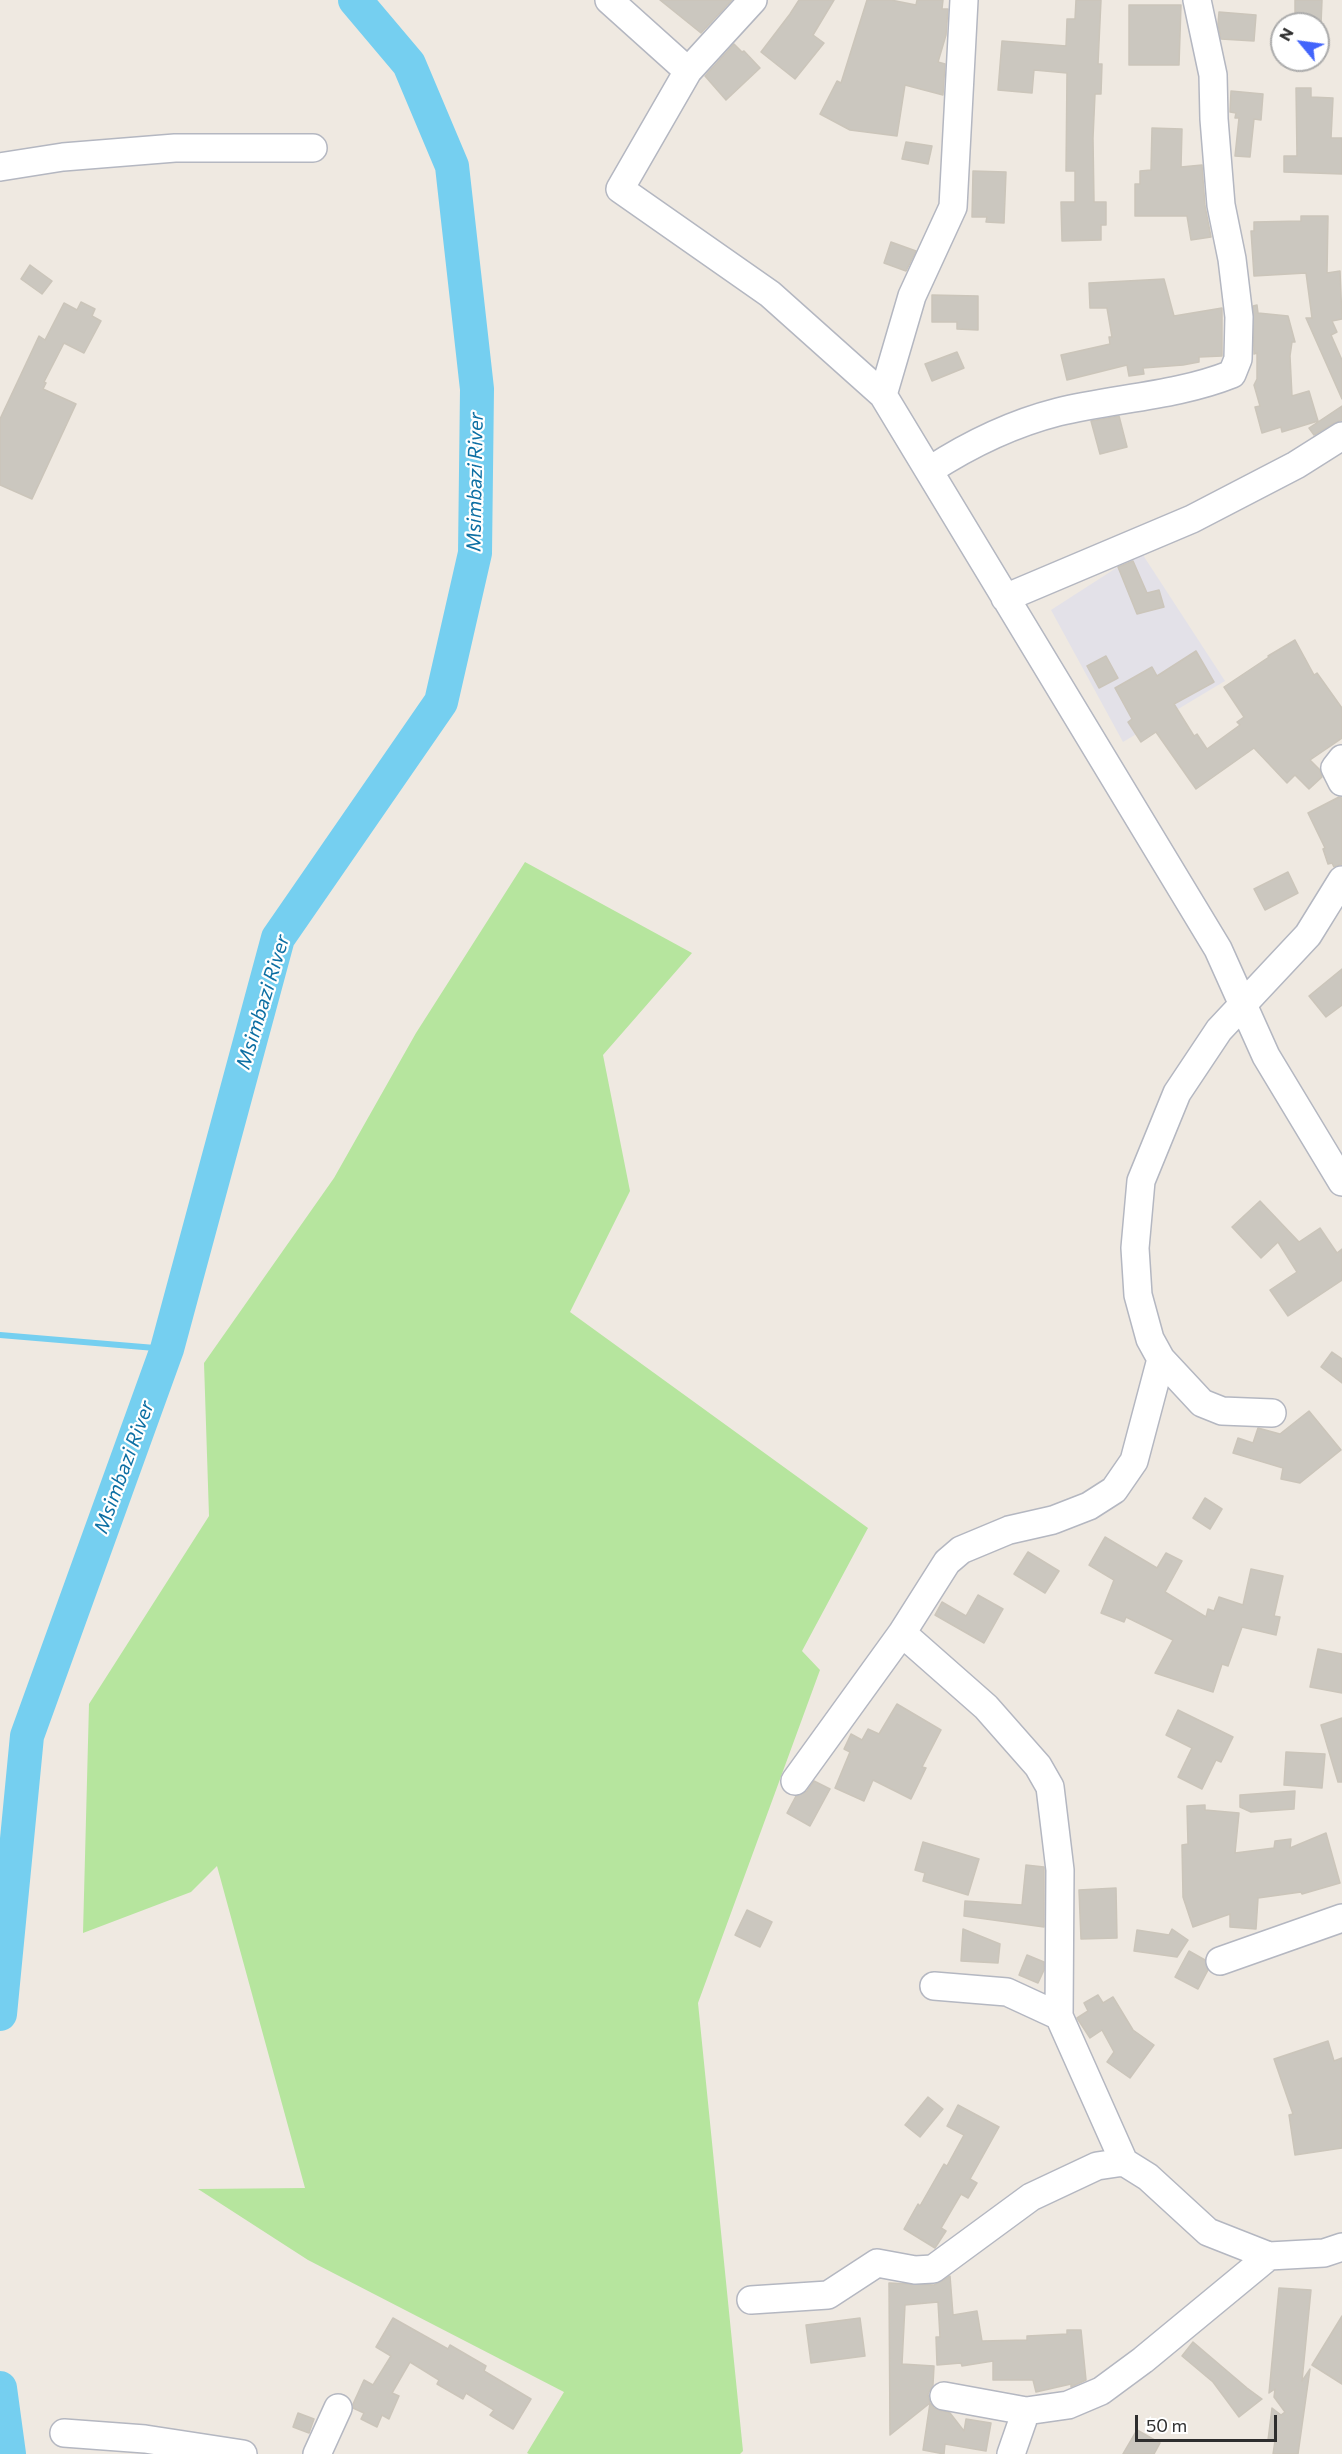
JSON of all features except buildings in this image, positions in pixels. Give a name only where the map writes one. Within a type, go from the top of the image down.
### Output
[{"type":"street","points":[[609,0],[688,71]]},
{"type":"street","points":[[753,0],[688,71],[620,189],[770,294],[883,395],[1218,949],[1266,1056],[1342,1182]]},
{"type":"street","points":[[883,395],[912,296],[953,207],[964,0]]},
{"type":"street","points":[[930,470],[988,436],[1025,422],[1059,412],[1204,385],[1232,374],[1238,359],[1239,317],[1232,259],[1221,205],[1213,75],[1197,0]]},
{"type":"street","points":[[0,167],[63,157],[175,148],[314,148]]},
{"type":"street","points":[[1005,598],[1192,519],[1296,465],[1342,436]]},
{"type":"street","points":[[1342,759],[1335,768],[1342,782]]},
{"type":"street","points":[[1272,1413],[1222,1411],[1202,1403],[1161,1359],[1150,1339],[1138,1295],[1135,1248],[1141,1181],[1177,1093],[1219,1030],[1331,910],[1342,880]]},
{"type":"street","points":[[795,1781],[902,1633],[947,1562],[961,1550],[1009,1530],[1053,1520],[1089,1506],[1114,1490],[1134,1461],[1161,1359]]},
{"type":"street","points":[[902,1633],[986,1707],[1038,1766],[1050,1787],[1060,1870],[1059,2016],[1124,2162],[1148,2177],[1208,2232],[1269,2256],[1324,2253],[1342,2247]]},
{"type":"street","points":[[1220,1961],[1342,1918]]},
{"type":"street","points":[[934,1986],[1007,1992],[1059,2016]]},
{"type":"street","points":[[751,2300],[828,2295],[877,2263],[915,2270],[933,2268],[1031,2197],[1097,2166],[1124,2162]]},
{"type":"street","points":[[944,2396],[1026,2411],[1068,2405],[1101,2391],[1143,2360],[1269,2256]]},
{"type":"street","points":[[317,2454],[338,2408]]},
{"type":"street","points":[[1011,2454],[1026,2411]]},
{"type":"street","points":[[64,2433],[145,2439],[243,2454]]},
{"type":"shaded area","points":[[1141,552],[1225,681],[1123,742],[1051,610]]},
{"type":"green space","points":[[525,862],[692,953],[603,1055],[630,1191],[570,1312],[868,1528],[802,1651],[820,1670],[698,2003],[743,2451],[740,2454],[529,2454],[527,2453],[564,2392],[308,2260],[198,2189],[305,2188],[217,1866],[191,1892],[83,1933],[89,1704],[209,1516],[204,1363],[334,1178],[416,1033]]},
{"type":"waterway","name":"Msimbazi River","points":[[0,2014],[27,1736],[167,1349],[278,938],[441,702],[475,553],[477,389],[452,166],[409,64],[355,0]]},
{"type":"waterway","points":[[0,1335],[167,1349]]},
{"type":"waterway","name":"Msimbazi River","points":[[0,2388],[9,2454]]}]
